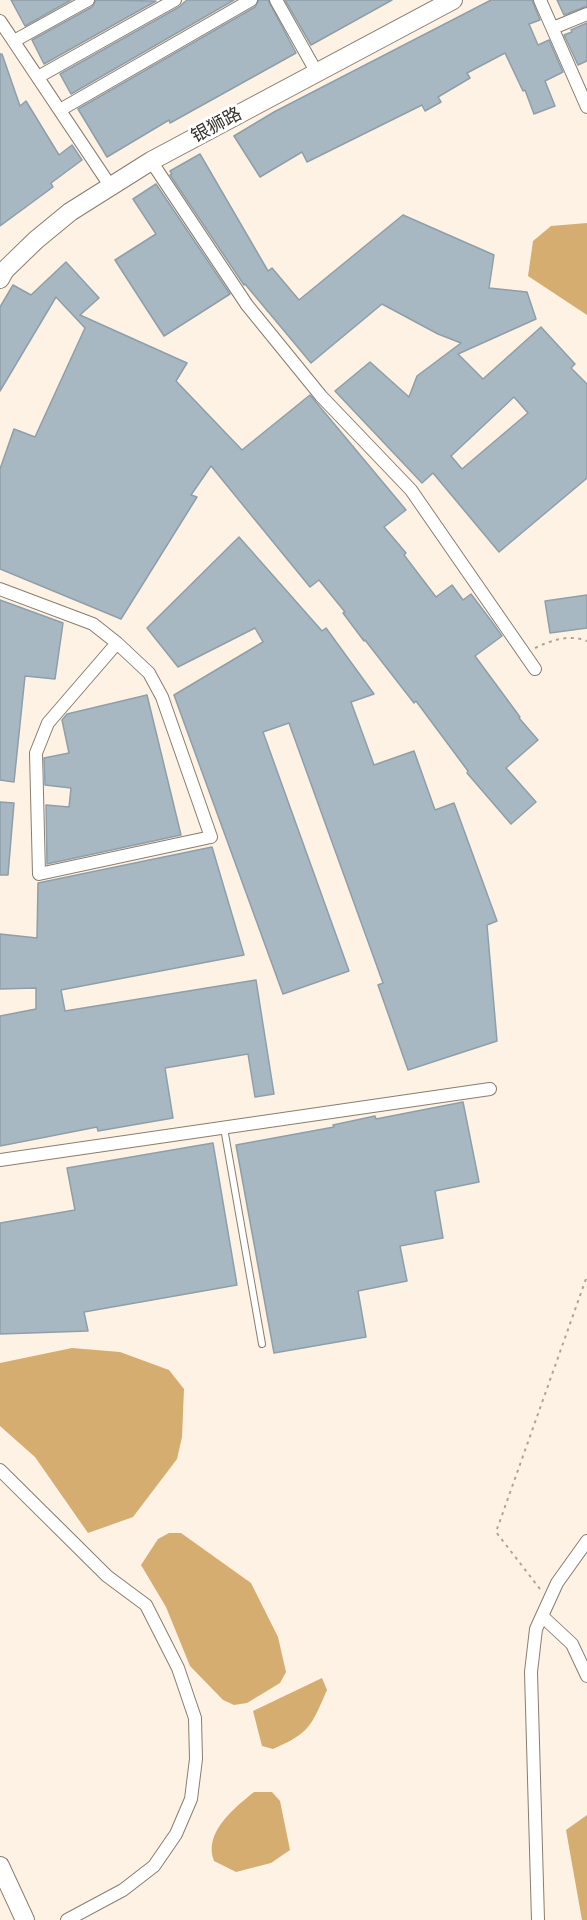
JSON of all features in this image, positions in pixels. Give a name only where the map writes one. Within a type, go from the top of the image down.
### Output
[{"type":"main road","name":"银狮路","points":[[2,275],[36,240],[70,212],[151,161],[453,0]]},
{"type":"main road","points":[[0,1866],[25,1920]]},
{"type":"street","points":[[14,41],[88,0]]},
{"type":"street","points":[[38,77],[175,0]]},
{"type":"street","points":[[60,110],[251,0]]},
{"type":"street","points":[[276,0],[316,73]]},
{"type":"street","points":[[540,0],[587,107]]},
{"type":"street","points":[[553,28],[587,14]]},
{"type":"street","points":[[0,21],[111,187]]},
{"type":"street","points":[[151,161],[247,305],[321,396],[411,490],[535,669]]},
{"type":"street","points":[[0,589],[93,624],[117,642],[149,673],[162,697],[211,837],[39,874],[36,753],[48,723],[117,642]]},
{"type":"street","points":[[0,1160],[490,1089]]},
{"type":"street","points":[[0,1470],[107,1576],[146,1605],[178,1668],[195,1718],[196,1759],[191,1799],[176,1834],[154,1866],[123,1890],[67,1920]]},
{"type":"street","points":[[538,1920],[531,1672],[536,1629],[557,1583],[587,1541]]},
{"type":"street","points":[[542,1616],[572,1644],[587,1676]]},
{"type":"lane","points":[[223,1127],[262,1344]]},
{"type":"path","points":[[524,652],[554,639],[578,638],[587,641]]},
{"type":"path","points":[[549,1600],[496,1532],[587,1276]]},
{"type":"shaded area","points":[[587,223],[587,315],[528,276],[533,241],[551,226]]},
{"type":"shaded area","points":[[72,1348],[120,1352],[169,1370],[184,1389],[182,1437],[177,1459],[133,1517],[88,1533],[35,1457],[0,1426],[0,1363]]},
{"type":"shaded area","points":[[169,1533],[181,1533],[251,1583],[278,1637],[286,1672],[280,1683],[247,1703],[234,1705],[223,1700],[190,1666],[166,1607],[141,1565],[158,1539]]},
{"type":"shaded area","points":[[322,1678],[327,1690],[308,1727],[295,1738],[273,1749],[262,1746],[253,1711]]},
{"type":"shaded area","points":[[254,1792],[272,1792],[280,1801],[290,1850],[271,1863],[236,1872],[214,1861],[213,1841],[222,1822]]},
{"type":"shaded area","points":[[587,1815],[587,1920],[582,1920],[566,1830]]},
{"type":"building","points":[[11,0],[71,0],[25,26]]},
{"type":"building","points":[[96,0],[156,1],[44,64],[32,40],[92,7]]},
{"type":"building","points":[[187,0],[234,0],[71,94],[60,74],[179,7]]},
{"type":"building","points":[[259,0],[268,0],[296,53],[170,123],[169,120],[107,157],[78,109],[255,7]]},
{"type":"building","points":[[285,0],[392,0],[311,45]]},
{"type":"building","points":[[491,0],[532,0],[540,20],[529,24],[538,45],[549,40],[563,72],[545,81],[555,106],[534,114],[525,90],[523,91],[505,53],[467,73],[470,78],[438,97],[441,102],[425,111],[422,105],[307,162],[302,152],[260,177],[234,136],[274,112]]},
{"type":"building","points":[[557,0],[587,0],[587,6],[564,15]]},
{"type":"building","points":[[587,23],[587,61],[578,65],[564,35]]},
{"type":"building","points":[[0,54],[2,54],[20,106],[26,101],[59,155],[72,145],[82,160],[51,183],[53,187],[0,226]]},
{"type":"building","points":[[200,154],[268,271],[272,268],[299,300],[403,215],[494,255],[489,288],[527,292],[536,319],[458,354],[483,379],[541,327],[575,364],[571,368],[587,384],[587,478],[499,552],[433,473],[422,483],[335,391],[370,362],[409,397],[417,376],[461,343],[438,334],[382,304],[311,363],[244,285],[170,175],[172,174],[170,171]],"holes":[[[514,397],[528,413],[462,469],[451,456]]]},
{"type":"building","points":[[156,184],[230,294],[164,336],[115,260],[156,234],[133,199]]},
{"type":"building","points":[[66,262],[99,298],[80,315],[187,363],[176,381],[242,450],[310,395],[406,510],[384,527],[406,553],[404,555],[436,597],[452,585],[463,600],[471,594],[492,622],[502,636],[475,656],[519,718],[538,740],[506,768],[536,802],[511,824],[467,773],[468,771],[416,701],[414,703],[364,641],[343,613],[345,612],[319,580],[310,587],[211,466],[191,495],[197,497],[121,619],[0,569],[0,469],[14,429],[35,437],[85,328],[56,297],[0,391],[0,307],[13,285],[31,295]]},
{"type":"building","points":[[239,537],[322,631],[326,628],[374,694],[351,702],[374,765],[414,751],[435,810],[454,803],[497,921],[487,925],[497,1041],[408,1070],[378,985],[383,983],[289,723],[263,732],[349,971],[283,994],[174,695],[263,642],[255,628],[178,667],[147,628]]},
{"type":"building","points":[[587,595],[587,628],[550,633],[545,601]]},
{"type":"building","points":[[0,600],[63,623],[55,679],[25,676],[14,782],[0,780]]},
{"type":"building","points":[[147,695],[181,835],[47,864],[46,805],[69,807],[71,788],[45,785],[44,758],[69,753],[62,720],[67,714]]},
{"type":"building","points":[[0,802],[14,803],[8,875],[0,875]]},
{"type":"building","points":[[212,847],[244,955],[61,990],[65,1011],[256,980],[274,1094],[255,1097],[248,1054],[165,1068],[173,1118],[98,1131],[97,1127],[0,1146],[0,1016],[36,1009],[36,988],[0,989],[0,934],[37,938],[38,883]]},
{"type":"building","points":[[463,1102],[479,1182],[435,1191],[443,1238],[400,1246],[407,1281],[358,1291],[366,1337],[274,1353],[236,1145],[334,1127],[333,1125],[375,1116],[376,1119]]},
{"type":"building","points":[[213,1143],[237,1285],[84,1312],[88,1331],[0,1334],[0,1223],[75,1210],[67,1168]]}]
